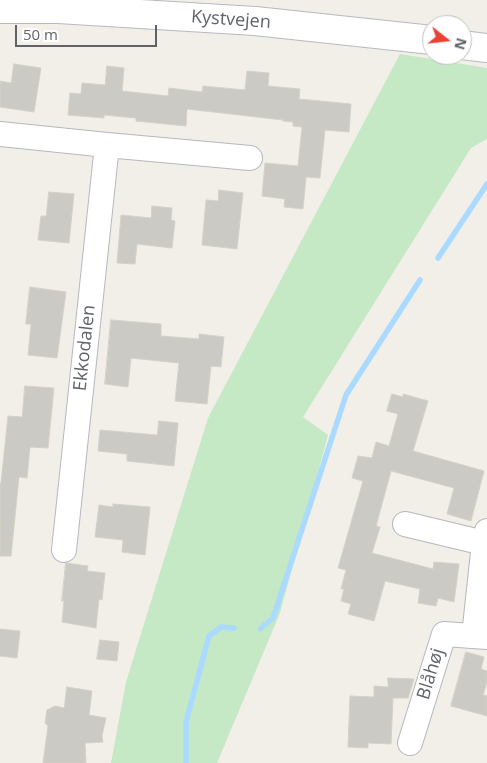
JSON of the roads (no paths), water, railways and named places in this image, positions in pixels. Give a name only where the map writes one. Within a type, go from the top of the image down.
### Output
[{"type":"street","name":"Kystvejen","points":[[0,9],[58,5],[254,20],[422,39]]},
{"type":"street","points":[[472,46],[487,48]]},
{"type":"street","points":[[0,134],[250,158]]},
{"type":"street","name":"Ekkodalen","points":[[64,550],[107,145]]},
{"type":"street","name":"Blåhøj","points":[[405,524],[485,537],[480,637],[444,634],[410,743]]},
{"type":"waterway","points":[[438,258],[487,184]]},
{"type":"waterway","points":[[260,629],[273,618],[346,395],[420,280]]},
{"type":"waterway","points":[[186,763],[186,722],[209,636],[221,627],[234,628]]}]
